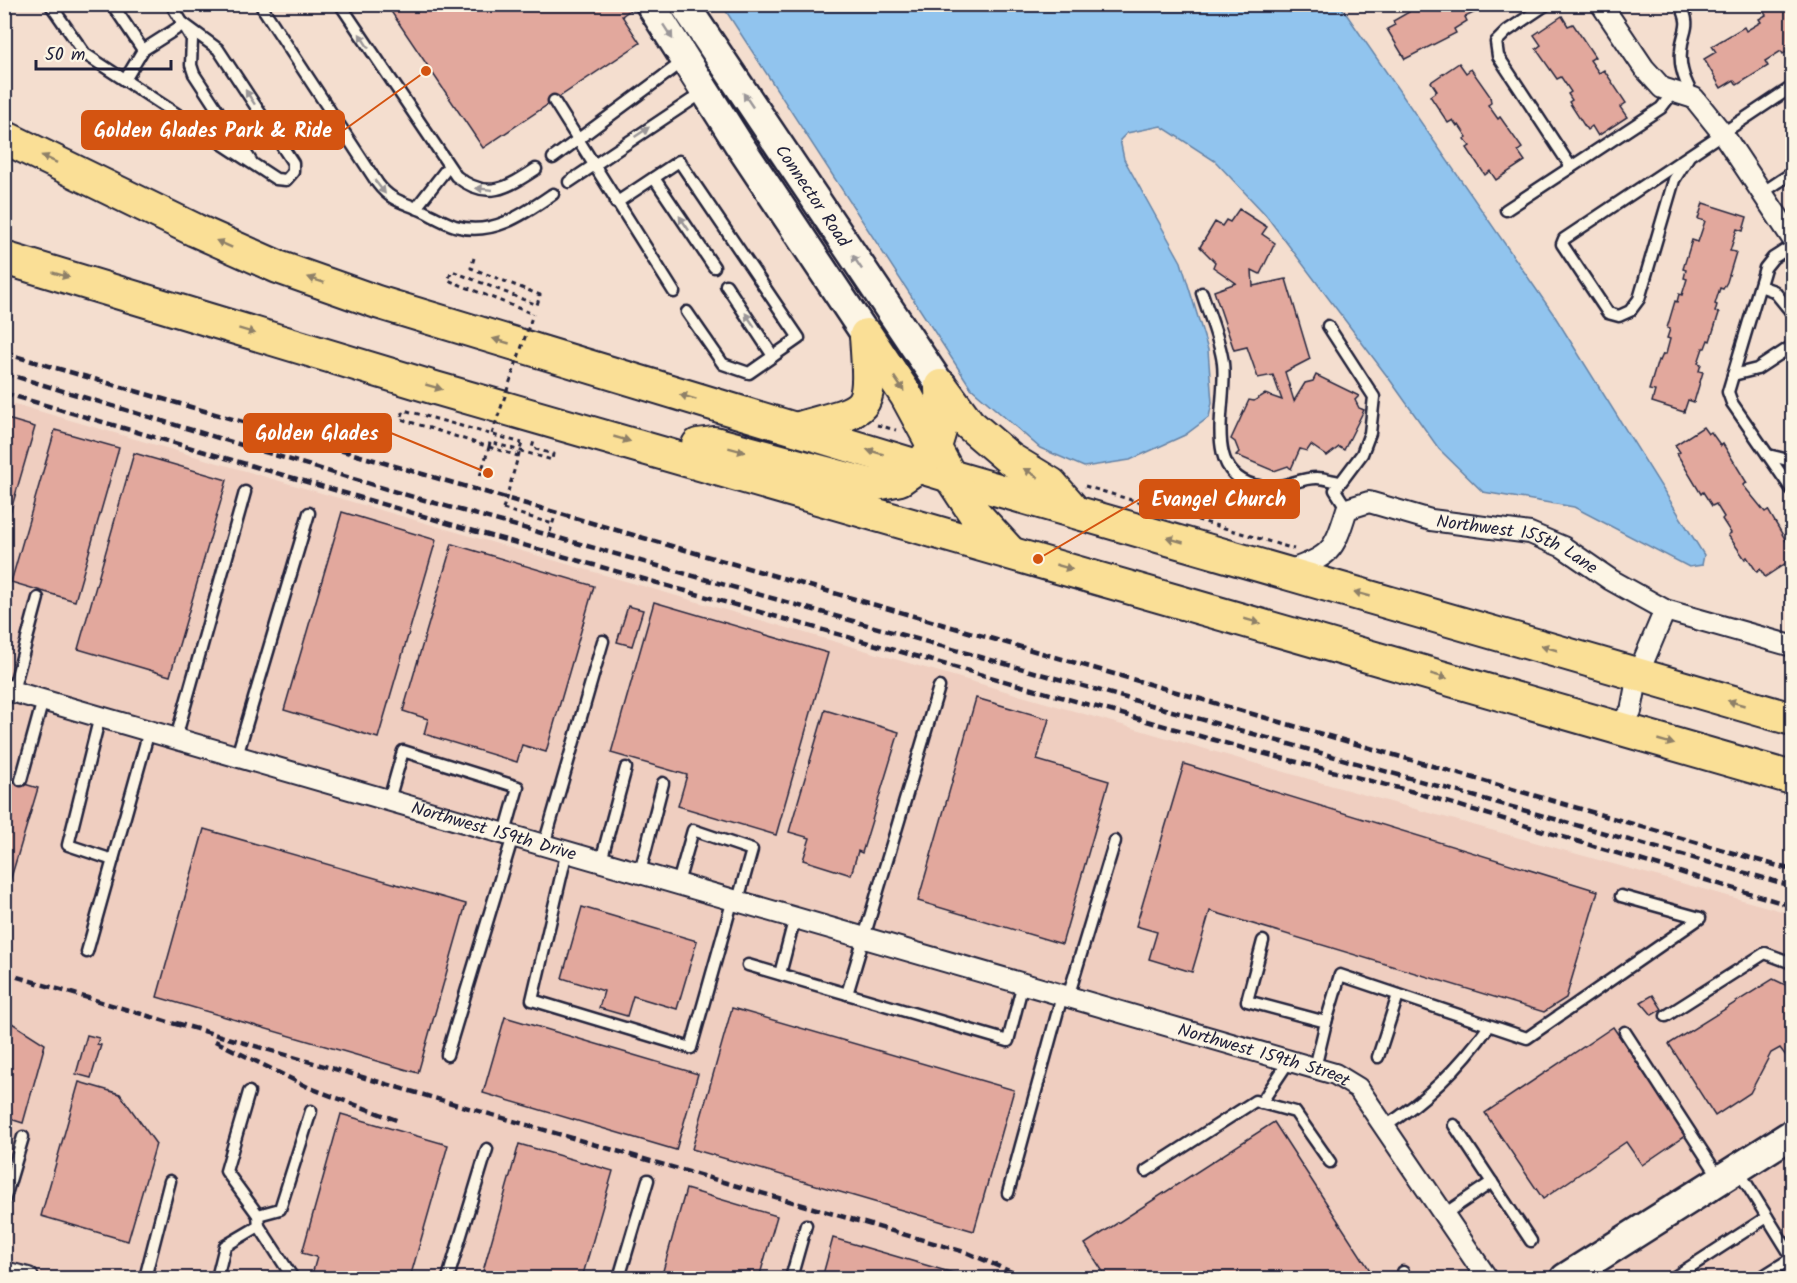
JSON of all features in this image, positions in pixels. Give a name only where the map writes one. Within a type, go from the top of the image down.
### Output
[{"type":"main road","name":"Connector Road","points":[[650,4],[866,335]]},
{"type":"main road","name":"Connector Road","points":[[684,4],[941,386]]},
{"type":"main road","points":[[4,137],[195,230],[278,267],[478,335],[796,429],[927,456],[950,476],[975,514],[1008,551]]},
{"type":"main road","points":[[4,258],[435,388],[541,416],[1792,778]]},
{"type":"main road","points":[[866,335],[906,395],[927,456]]},
{"type":"main road","points":[[796,429],[842,417],[862,404],[868,396],[870,382],[866,335]]},
{"type":"main road","points":[[658,450],[714,443],[871,485],[900,479],[927,456],[942,424],[941,386]]},
{"type":"main road","points":[[941,386],[969,423],[1010,459],[1077,498]]},
{"type":"main road","points":[[950,476],[1077,498],[1294,563],[1638,674],[1792,719]]},
{"type":"main road","points":[[1565,1278],[1792,1134]]},
{"type":"street","points":[[1601,4],[1644,68],[1662,88],[1694,98],[1723,134],[1792,238]]},
{"type":"street","points":[[686,60],[710,43]]},
{"type":"street","points":[[705,91],[731,74]]},
{"type":"street","name":"Northwest 155th Lane","points":[[1352,507],[1369,502],[1431,520],[1530,533],[1563,547],[1611,580],[1665,610],[1792,646]]},
{"type":"street","points":[[1294,563],[1317,561],[1332,549],[1352,507]]},
{"type":"street","points":[[1617,727],[1631,711],[1638,674],[1665,610]]},
{"type":"street","name":"Northwest 159th Drive","points":[[9,690],[984,972]]},
{"type":"street","name":"Northwest 159th Street","points":[[984,972],[1335,1074],[1358,1088],[1487,1278]]},
{"type":"street","points":[[4,1272],[28,1278]]},
{"type":"lane","points":[[50,4],[85,54],[276,179],[286,180],[293,172],[293,164],[288,156],[218,49],[184,24]]},
{"type":"lane","points":[[112,4],[143,50]]},
{"type":"lane","points":[[171,4],[192,39],[191,64],[194,74],[253,164]]},
{"type":"lane","points":[[260,4],[378,184],[392,200],[455,226],[473,228],[504,224],[522,216],[553,194]]},
{"type":"lane","points":[[340,4],[448,167],[467,185],[480,190],[503,188],[536,169]]},
{"type":"lane","points":[[1546,4],[1507,31],[1496,42],[1497,56],[1571,167]]},
{"type":"lane","points":[[1680,4],[1688,27],[1681,49],[1681,66],[1694,98]]},
{"type":"lane","points":[[124,80],[143,50],[184,24]]},
{"type":"lane","points":[[553,158],[686,60]]},
{"type":"lane","points":[[1689,156],[1674,180],[1639,298],[1629,311],[1619,316],[1608,313],[1562,244],[1564,239],[1792,87]]},
{"type":"lane","points":[[569,182],[705,91]]},
{"type":"lane","points":[[1506,210],[1661,108],[1674,91]]},
{"type":"lane","points":[[554,101],[674,292]]},
{"type":"lane","points":[[616,203],[679,161],[799,338],[749,373],[723,364],[687,312]]},
{"type":"lane","points":[[416,208],[448,167]]},
{"type":"lane","points":[[1762,193],[1792,173]]},
{"type":"lane","points":[[654,178],[714,267]]},
{"type":"lane","points":[[1792,246],[1773,258],[1766,268],[1728,392],[1732,403],[1792,490]]},
{"type":"lane","points":[[726,285],[773,356]]},
{"type":"lane","points":[[1760,286],[1773,291],[1792,313]]},
{"type":"lane","points":[[1202,293],[1223,364],[1221,438],[1224,458],[1232,475],[1254,485],[1282,488],[1316,478],[1340,482]]},
{"type":"lane","points":[[1328,326],[1374,397],[1375,411],[1362,454],[1335,490],[1352,507]]},
{"type":"lane","points":[[1733,375],[1757,369],[1792,346]]},
{"type":"lane","points":[[1768,455],[1792,461]]},
{"type":"lane","points":[[176,738],[245,492]]},
{"type":"lane","points":[[237,756],[309,513]]},
{"type":"lane","points":[[9,690],[38,598]]},
{"type":"lane","points":[[544,845],[603,641]]},
{"type":"lane","points":[[848,994],[863,937],[939,687]]},
{"type":"lane","points":[[21,780],[44,700]]},
{"type":"lane","points":[[100,716],[68,845],[113,860]]},
{"type":"lane","points":[[87,952],[149,731]]},
{"type":"lane","points":[[389,800],[403,751],[518,787],[509,835],[447,1055]]},
{"type":"lane","points":[[601,861],[626,768]]},
{"type":"lane","points":[[640,872],[663,783]]},
{"type":"lane","points":[[567,851],[532,1000],[691,1048],[752,850],[693,830],[678,883]]},
{"type":"lane","points":[[1008,1193],[1065,997],[1115,841]]},
{"type":"lane","points":[[1315,1068],[1340,975],[1527,1038],[1700,918],[1621,896]]},
{"type":"lane","points":[[780,974],[795,917]]},
{"type":"lane","points":[[1263,941],[1247,1001],[1326,1022]]},
{"type":"lane","points":[[1666,1016],[1765,953],[1792,963]]},
{"type":"lane","points":[[748,965],[1008,1041],[1023,983]]},
{"type":"lane","points":[[1378,1057],[1398,995]]},
{"type":"lane","points":[[1384,1127],[1414,1108],[1473,1049],[1489,1026]]},
{"type":"lane","points":[[1625,1032],[1729,1175],[1767,1217],[1792,1258],[1760,1278]]},
{"type":"lane","points":[[1261,1103],[1289,1061]]},
{"type":"lane","points":[[249,1092],[226,1171],[258,1215],[259,1227],[293,1278]]},
{"type":"lane","points":[[1146,1171],[1255,1101],[1295,1112],[1330,1162]]},
{"type":"lane","points":[[258,1215],[280,1209],[311,1111]]},
{"type":"lane","points":[[1454,1125],[1531,1241]]},
{"type":"lane","points":[[4,1201],[23,1137]]},
{"type":"lane","points":[[448,1278],[487,1149]]},
{"type":"lane","points":[[619,1278],[648,1180]]},
{"type":"lane","points":[[145,1278],[171,1181]]},
{"type":"lane","points":[[1443,1215],[1492,1182]]},
{"type":"lane","points":[[1673,1278],[1767,1217]]},
{"type":"lane","points":[[791,1278],[806,1225]]},
{"type":"lane","points":[[217,1278],[225,1246],[259,1227]]},
{"type":"path","points":[[474,258],[471,267],[540,295],[537,305],[452,271],[448,280],[533,314],[492,434]]},
{"type":"path","points":[[518,456],[401,419],[404,410],[522,443],[503,509],[553,524]]},
{"type":"path","points":[[480,476],[490,442],[552,460],[553,454],[532,448],[541,416]]},
{"type":"path","points":[[873,424],[903,432]]},
{"type":"path","points":[[1077,498],[1285,544],[1294,563]]},
{"type":"path","points":[[550,532],[555,516]]},
{"type":"shaded area","points":[[4,401],[1333,786],[1792,914],[1792,1278],[5,1278]]},
{"type":"water","points":[[722,5],[1340,5],[1554,315],[1704,555],[1702,565],[1689,567],[1574,507],[1483,492],[1439,449],[1265,214],[1215,161],[1161,126],[1127,133],[1120,140],[1124,159],[1181,262],[1208,350],[1212,403],[1209,417],[1185,435],[1130,460],[1084,467],[1040,448],[971,388]]},
{"type":"building","points":[[386,4],[633,4],[634,7],[622,16],[640,43],[483,148]]},
{"type":"building","points":[[1412,4],[1492,4],[1465,17],[1467,21],[1454,29],[1456,33],[1405,59],[1387,29],[1395,25],[1393,21],[1409,12],[1406,7]]},
{"type":"building","points":[[1776,4],[1792,4],[1792,48],[1783,54],[1781,51],[1765,61],[1768,66],[1737,85],[1734,80],[1721,88],[1704,59],[1716,52],[1712,46],[1744,27],[1746,31],[1761,22],[1759,19],[1766,15],[1764,12]]},
{"type":"building","points":[[1562,16],[1568,26],[1573,24],[1595,57],[1590,60],[1599,73],[1604,70],[1626,103],[1620,107],[1627,117],[1598,136],[1592,126],[1587,130],[1569,102],[1572,100],[1568,94],[1571,92],[1561,77],[1557,79],[1536,49],[1541,45],[1534,35]]},
{"type":"building","points":[[1459,63],[1466,73],[1471,69],[1490,96],[1491,103],[1488,105],[1498,119],[1500,117],[1522,148],[1518,151],[1525,161],[1496,180],[1490,171],[1485,175],[1467,148],[1470,146],[1464,139],[1467,137],[1459,125],[1457,126],[1453,120],[1448,123],[1430,96],[1437,91],[1431,82]]},
{"type":"building","points":[[1703,203],[1747,217],[1743,231],[1737,229],[1730,251],[1736,252],[1727,282],[1723,289],[1720,288],[1715,304],[1717,305],[1715,312],[1719,313],[1710,341],[1708,340],[1703,348],[1698,363],[1701,364],[1699,371],[1703,372],[1694,402],[1688,400],[1684,412],[1652,402],[1655,391],[1649,390],[1658,360],[1660,361],[1663,354],[1666,354],[1670,339],[1667,338],[1670,329],[1667,328],[1675,301],[1677,302],[1679,294],[1682,295],[1687,279],[1684,278],[1686,270],[1683,269],[1692,240],[1698,242],[1705,221],[1698,219]]},
{"type":"building","points":[[1239,209],[1267,227],[1262,234],[1275,243],[1260,274],[1252,270],[1253,286],[1286,279],[1310,359],[1285,372],[1294,401],[1305,383],[1313,381],[1316,375],[1359,396],[1355,400],[1359,408],[1364,410],[1344,450],[1339,447],[1327,456],[1311,445],[1307,451],[1300,449],[1291,469],[1288,466],[1274,471],[1236,455],[1239,452],[1235,442],[1231,439],[1249,400],[1254,401],[1265,394],[1282,400],[1273,375],[1258,378],[1247,347],[1234,350],[1214,291],[1236,283],[1213,267],[1215,262],[1200,247],[1215,222],[1222,226],[1226,220],[1230,222]]},
{"type":"building","points":[[4,418],[35,427],[4,534]]},
{"type":"building","points":[[1703,427],[1708,434],[1711,432],[1721,446],[1723,444],[1747,483],[1743,485],[1765,512],[1768,510],[1791,549],[1787,552],[1792,559],[1765,577],[1760,569],[1757,572],[1747,557],[1745,559],[1728,535],[1731,533],[1716,504],[1712,506],[1703,492],[1701,494],[1677,454],[1680,452],[1675,445]]},
{"type":"building","points":[[55,430],[119,448],[75,601],[11,582]]},
{"type":"building","points":[[134,453],[227,480],[170,676],[78,649]]},
{"type":"building","points":[[342,512],[436,540],[378,738],[284,710]]},
{"type":"building","points":[[452,544],[594,586],[546,752],[522,745],[517,762],[424,734],[428,719],[403,711]]},
{"type":"building","points":[[654,602],[828,653],[776,835],[678,806],[687,775],[611,753]]},
{"type":"building","points":[[628,606],[643,610],[632,646],[617,642]]},
{"type":"building","points":[[976,698],[1049,719],[1037,760],[1109,781],[1062,944],[918,901]]},
{"type":"building","points":[[825,710],[899,732],[862,853],[858,851],[851,875],[803,860],[810,838],[789,832]]},
{"type":"building","points":[[1184,764],[1598,891],[1566,998],[1544,1012],[1210,911],[1192,972],[1149,959],[1157,932],[1136,926]]},
{"type":"building","points":[[4,778],[38,788],[4,901]]},
{"type":"building","points":[[204,829],[466,904],[418,1073],[157,997]]},
{"type":"building","points":[[582,907],[697,941],[677,1009],[633,996],[627,1016],[599,1008],[604,991],[562,978]]},
{"type":"building","points":[[1773,979],[1792,988],[1792,1064],[1780,1048],[1771,1053],[1750,1093],[1715,1116],[1669,1044]]},
{"type":"building","points":[[1653,995],[1662,1009],[1652,1015],[1641,1002]]},
{"type":"building","points":[[732,1008],[1014,1090],[974,1231],[692,1149]]},
{"type":"building","points":[[505,1017],[698,1074],[676,1150],[483,1093]]},
{"type":"building","points":[[4,1018],[45,1044],[23,1123],[4,1117]]},
{"type":"building","points":[[1613,1027],[1686,1135],[1642,1165],[1626,1142],[1543,1199],[1485,1113]]},
{"type":"building","points":[[87,1035],[99,1038],[97,1044],[101,1045],[91,1078],[76,1074]]},
{"type":"building","points":[[79,1082],[120,1094],[156,1144],[128,1241],[41,1216]]},
{"type":"building","points":[[341,1114],[448,1145],[410,1278],[311,1278],[317,1257],[302,1253]]},
{"type":"building","points":[[1274,1122],[1375,1278],[1107,1278],[1085,1244]]},
{"type":"building","points":[[519,1144],[613,1171],[582,1278],[481,1278]]},
{"type":"building","points":[[686,1189],[777,1216],[759,1278],[661,1278]]},
{"type":"building","points":[[833,1238],[953,1273],[962,1278],[822,1278]]},
{"type":"railway","points":[[4,353],[1792,870]]},
{"type":"railway","points":[[4,373],[403,494],[1792,886]]},
{"type":"railway","points":[[4,393],[474,531],[947,665],[1250,750],[1414,792],[1792,906]]},
{"type":"railway","points":[[4,973],[182,1026]]},
{"type":"railway","points":[[176,1023],[968,1253],[1025,1278]]},
{"type":"railway","points":[[215,1041],[310,1088],[399,1121]]},
{"type":"place","name":"Golden Glades Park & Ride","points":[[426,71]]},
{"type":"place","name":"Golden Glades","points":[[488,473]]},
{"type":"place","name":"Evangel Church","points":[[1038,559]]}]
